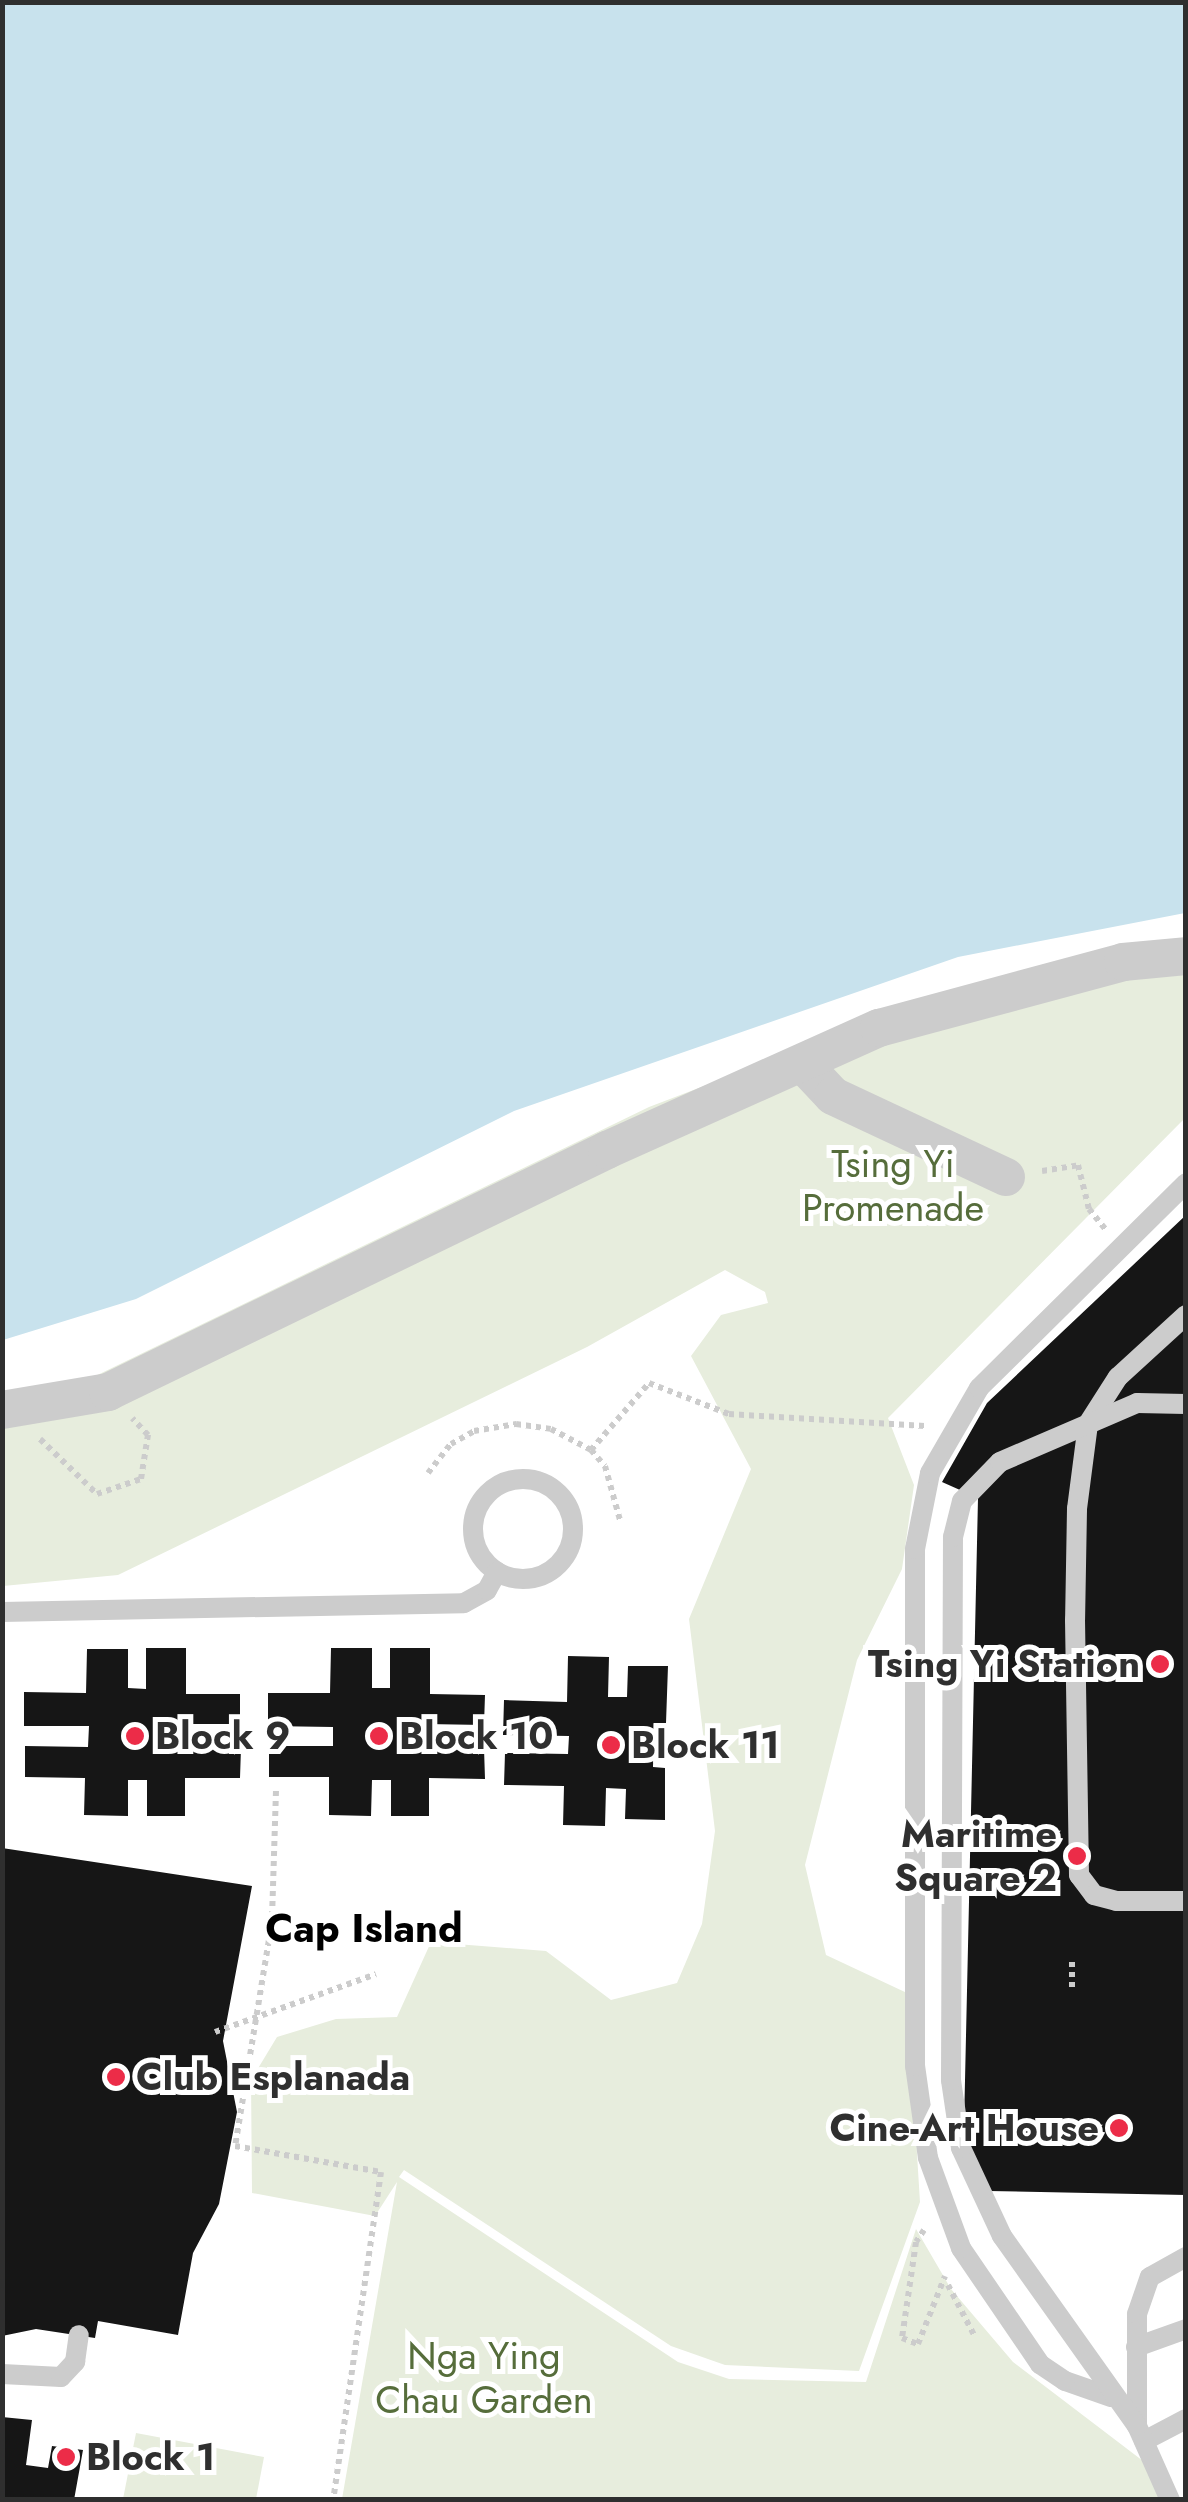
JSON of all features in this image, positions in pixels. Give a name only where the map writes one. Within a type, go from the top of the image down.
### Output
[{"type":"street","points":[[4,1409],[108,1392],[607,1150],[879,1028],[1123,962],[1186,956]]},
{"type":"street","points":[[802,1063],[833,1096],[1006,1177]]},
{"type":"lane","points":[[1111,2396],[1064,2381],[1040,2364],[997,2308],[948,2222],[928,2158],[915,2066],[915,1549],[930,1473],[960,1413],[1186,1182]]},
{"type":"lane","points":[[1186,1314],[1118,1377],[1088,1424],[1076,1546],[1079,1876],[1094,1895],[1116,1901],[1186,1900]]},
{"type":"lane","points":[[1170,2500],[1141,2434],[1024,2271],[972,2177],[951,2080],[953,1537],[974,1484],[1020,1452],[1137,1403],[1186,1404]]},
{"type":"lane","points":[[518,1478],[549,1485],[570,1509],[566,1554],[528,1579],[497,1572],[477,1549],[480,1503],[518,1478]]},
{"type":"lane","points":[[2,1612],[464,1603],[487,1590],[497,1572]]},
{"type":"lane","points":[[1141,2434],[1136,2347],[1150,2278],[1186,2257]]},
{"type":"lane","points":[[1136,2347],[1186,2329]]},
{"type":"lane","points":[[2,2374],[61,2377],[74,2362],[79,2335]]},
{"type":"lane","points":[[1141,2434],[1186,2419]]},
{"type":"path","points":[[1006,1177],[1078,1165],[1089,1208]]},
{"type":"path","points":[[591,1450],[649,1384],[728,1414],[938,1426]]},
{"type":"path","points":[[4,1409],[97,1494],[140,1480],[148,1434],[108,1392]]},
{"type":"path","points":[[428,1473],[450,1444],[474,1430],[516,1424],[550,1429],[591,1450],[615,1487],[620,1520]]},
{"type":"path","points":[[276,1791],[272,1921],[235,2146],[382,2172],[333,2500]]},
{"type":"path","points":[[1072,1962],[1072,1987]]},
{"type":"path","points":[[215,2032],[376,1974]]},
{"type":"path","points":[[916,2242],[902,2338],[918,2344],[944,2280],[974,2335]]},
{"type":"green space","points":[[1185,946],[1185,1118],[888,1418],[914,1485],[902,1569],[857,1660],[805,1865],[826,1955],[907,1993],[920,2202],[859,2371],[725,2365],[671,2346],[404,2170],[399,2177],[678,2362],[729,2379],[866,2382],[916,2229],[951,2289],[1013,2362],[1147,2464],[1161,2499],[342,2499],[397,2182],[375,2216],[252,2193],[251,2080],[277,2037],[336,2019],[397,2017],[431,1942],[546,1951],[611,2000],[677,1983],[702,1924],[715,1831],[689,1619],[751,1469],[691,1356],[721,1315],[768,1303],[765,1292],[725,1270],[587,1347],[118,1575],[3,1586],[3,1395],[83,1382],[649,1107],[824,1040]]},
{"type":"green space","points":[[136,2433],[264,2457],[256,2499],[123,2499]]},
{"type":"water","points":[[3,2],[1185,3],[1185,913],[958,957],[514,1111],[136,1299],[3,1340]]},
{"type":"building","name":"Maritime Square 2","points":[[1186,1215],[1186,2195],[989,2191],[963,2170],[978,1498],[942,1482],[987,1403]]},
{"type":"building","name":"Block 9","points":[[146,1648],[186,1648],[186,1694],[240,1694],[240,1724],[182,1724],[182,1747],[241,1748],[240,1778],[185,1778],[185,1816],[147,1816],[147,1780],[128,1780],[128,1816],[84,1815],[85,1778],[25,1777],[25,1746],[88,1747],[89,1726],[24,1726],[24,1692],[86,1693],[87,1649],[128,1649],[128,1688],[146,1689]]},
{"type":"building","name":"Block 10","points":[[331,1648],[372,1648],[372,1688],[390,1688],[390,1648],[430,1648],[430,1694],[485,1695],[484,1725],[426,1724],[426,1747],[484,1748],[485,1779],[429,1778],[429,1816],[391,1816],[391,1780],[372,1780],[371,1816],[329,1815],[329,1777],[269,1777],[269,1746],[333,1746],[333,1727],[268,1726],[268,1693],[330,1693]]},
{"type":"building","name":"Block 11","points":[[568,1656],[609,1657],[608,1697],[627,1697],[628,1666],[668,1666],[666,1723],[654,1723],[653,1767],[665,1768],[665,1820],[625,1819],[626,1789],[606,1788],[605,1826],[563,1825],[564,1786],[504,1785],[505,1753],[568,1754],[569,1736],[503,1735],[504,1700],[567,1702]]},
{"type":"building","name":"Club Esplanada","points":[[2,1848],[252,1886],[223,2041],[237,2112],[219,2204],[193,2253],[178,2335],[98,2321],[95,2338],[36,2329],[2,2336]]},
{"type":"building","name":"Block 1","points":[[2,2417],[32,2420],[26,2465],[48,2468],[52,2446],[83,2450],[74,2500],[2,2500]]},
{"type":"place","name":"Tsing Yi Station","points":[[1160,1664]]},
{"type":"place","name":"Block 9","points":[[135,1736]]},
{"type":"place","name":"Block 10","points":[[379,1736]]},
{"type":"place","name":"Block 11","points":[[611,1745]]},
{"type":"place","name":"Maritime Square 2","points":[[1077,1856]]},
{"type":"place","name":"Club Esplanada","points":[[116,2077]]},
{"type":"place","name":"Cine-Art House","points":[[1119,2128]]},
{"type":"place","name":"Block 1","points":[[66,2457]]},
{"type":"district","name":"Cap Island","points":[[364,1928]]},
{"type":"park label","name":"Tsing Yi Promenade","points":[[893,1186]]},
{"type":"park label","name":"Nga Ying Chau Garden","points":[[484,2378]]}]
